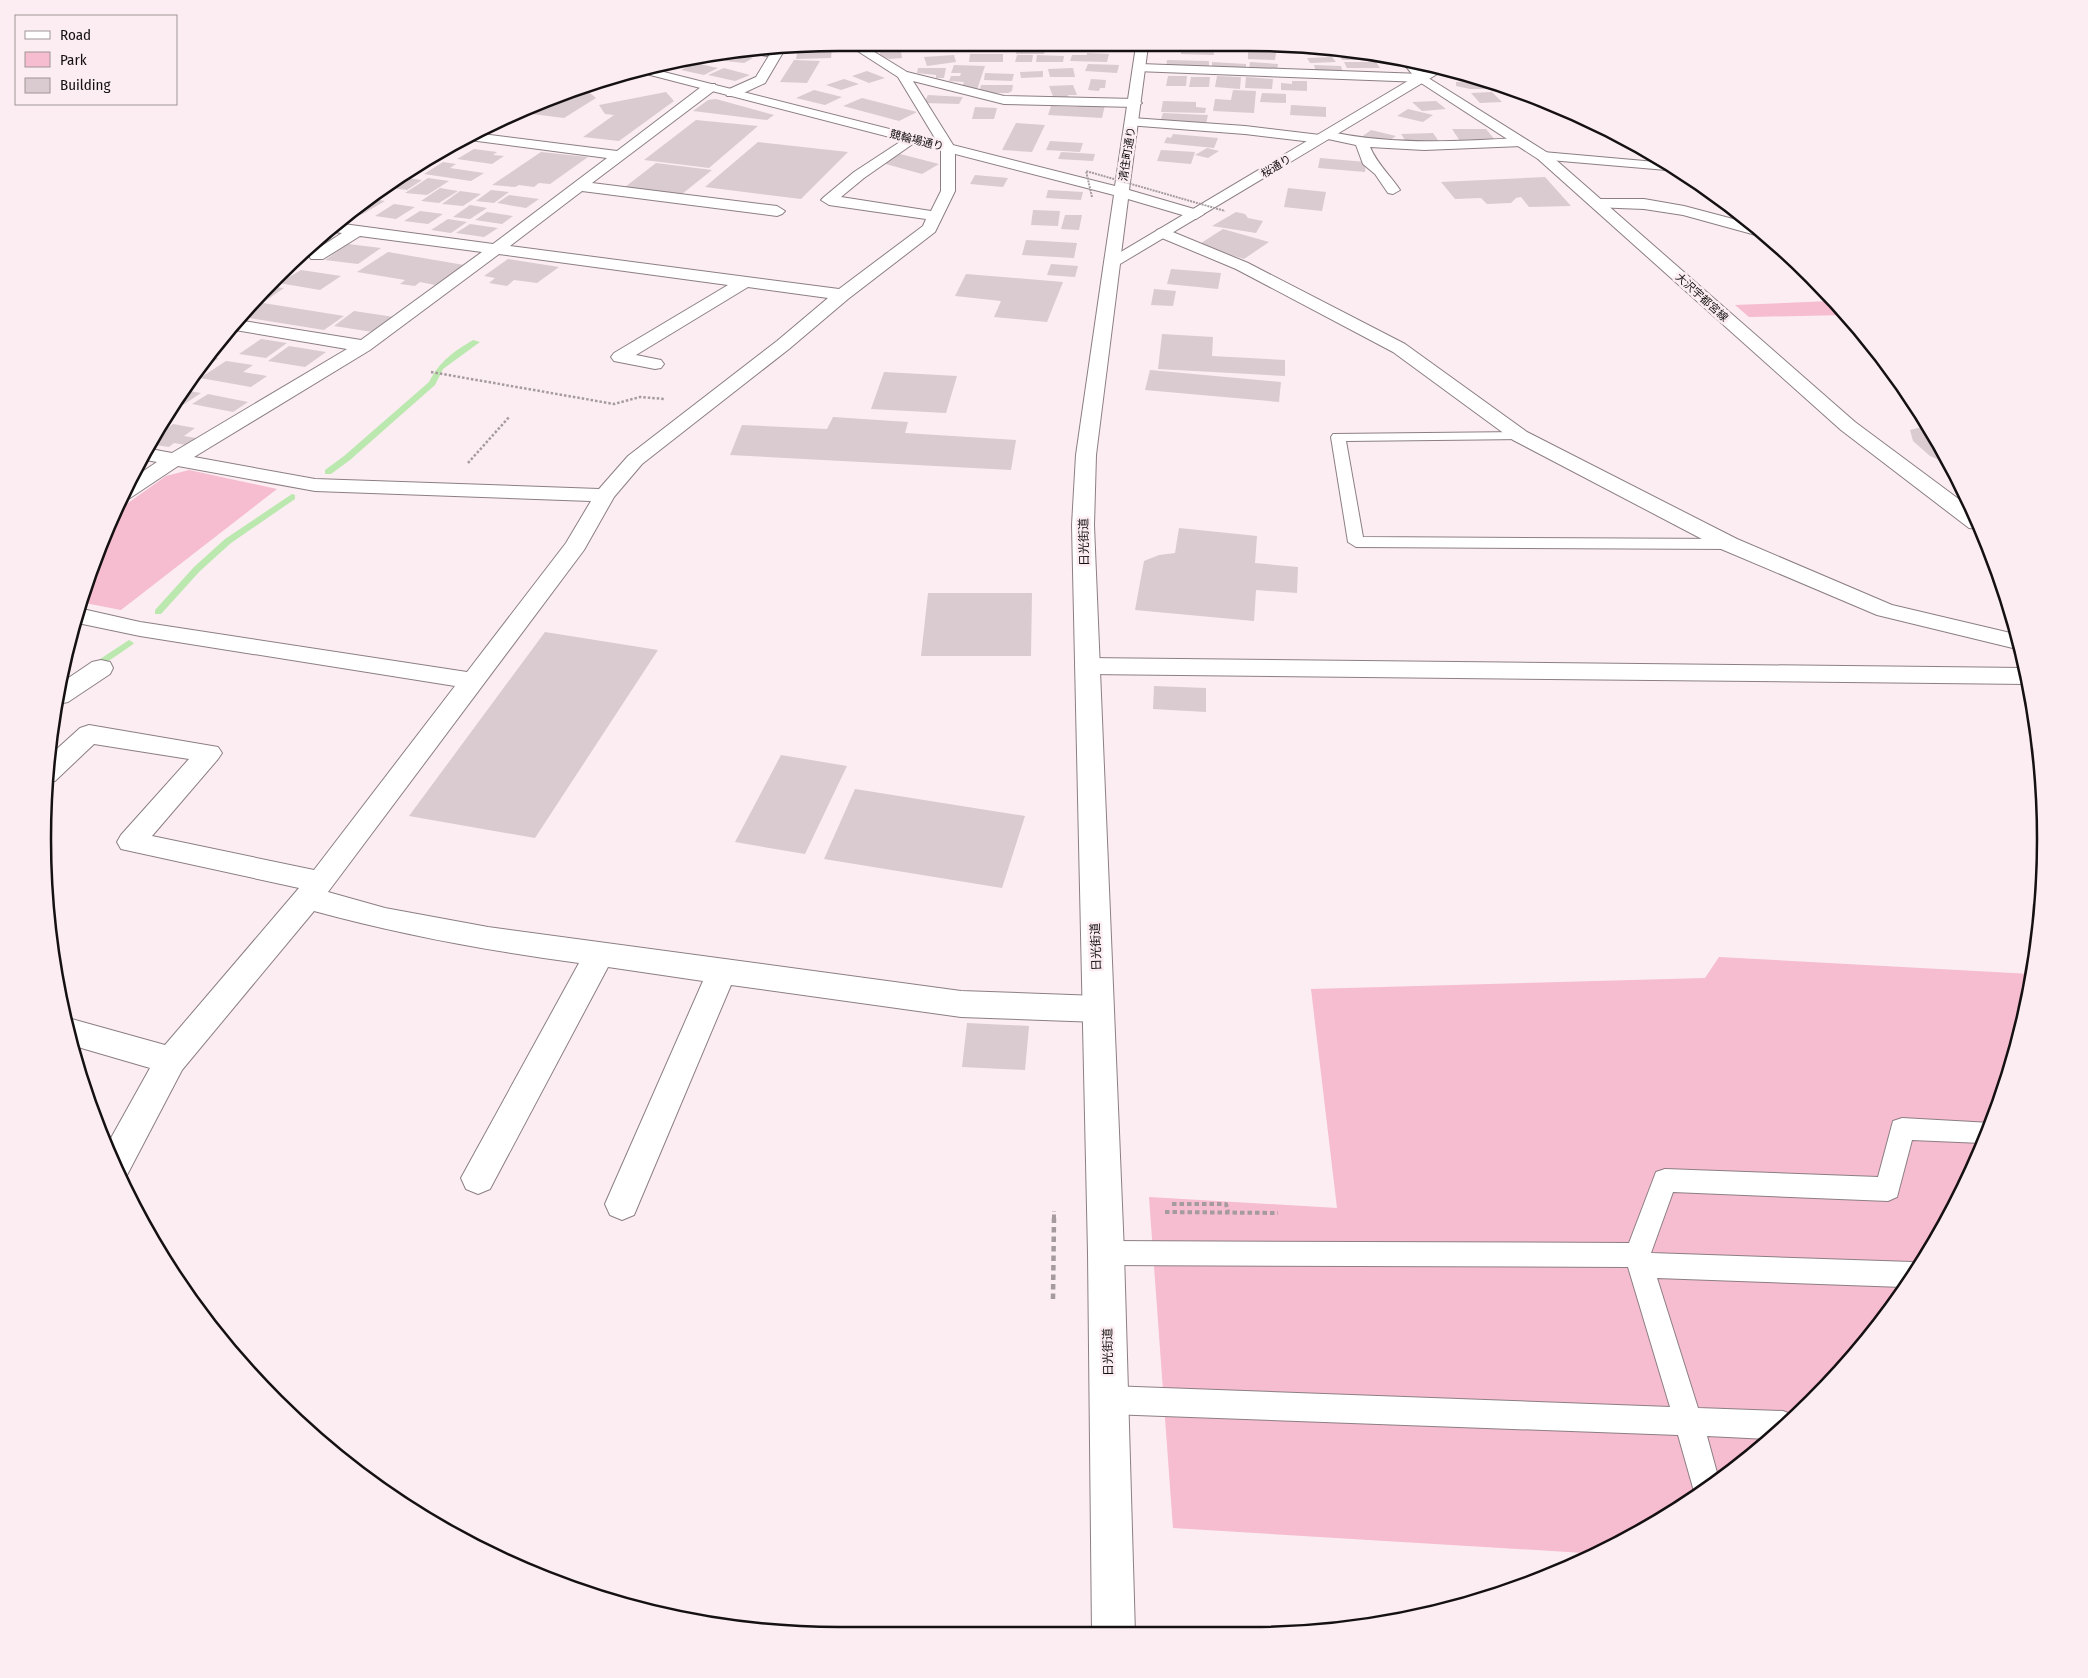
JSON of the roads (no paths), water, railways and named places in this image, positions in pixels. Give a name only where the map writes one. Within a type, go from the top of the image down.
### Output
[{"type":"main road","points":[[865,51],[903,75],[1004,100],[1135,103]]},
{"type":"main road","name":"清住町通り","points":[[1112,262],[1142,51]]},
{"type":"main road","points":[[732,93],[761,80],[776,54]]},
{"type":"main road","points":[[1140,68],[1422,78]]},
{"type":"main road","name":"大沢宇都宮線","points":[[1413,68],[1422,78],[1543,156],[1848,426],[1967,515]]},
{"type":"main road","name":"競輪場通り","points":[[654,73],[1122,192],[1196,214]]},
{"type":"main road","name":"桜通り","points":[[1112,262],[1196,214],[1431,73]]},
{"type":"main road","points":[[119,1157],[171,1060],[314,890],[576,545],[605,495],[635,460],[783,345],[842,295],[930,229],[948,191],[948,148],[903,75]]},
{"type":"main road","points":[[135,486],[174,460],[364,346],[406,317],[710,87]]},
{"type":"main road","points":[[1132,122],[1324,137],[1362,144],[1403,146],[1522,142]]},
{"type":"main road","points":[[481,138],[618,155]]},
{"type":"main road","points":[[912,138],[859,175],[829,200],[936,216]]},
{"type":"main road","points":[[1362,144],[1370,164],[1380,171],[1393,190]]},
{"type":"main road","points":[[1543,156],[1659,167]]},
{"type":"main road","points":[[578,186],[776,211]]},
{"type":"main road","points":[[1598,204],[1644,204],[1684,211],[1744,227]]},
{"type":"main road","points":[[342,229],[842,295]]},
{"type":"main road","points":[[318,256],[356,231]]},
{"type":"main road","points":[[1162,234],[1242,266],[1399,348],[1520,436],[1729,544],[1885,610],[2011,641]]},
{"type":"main road","name":"日光街道","points":[[1112,262],[1085,464],[1083,526],[1106,1253],[1114,1627]]},
{"type":"main road","points":[[655,364],[620,357],[745,282]]},
{"type":"main road","points":[[242,326],[364,346]]},
{"type":"main road","points":[[151,456],[315,485],[605,495]]},
{"type":"main road","points":[[84,617],[140,629],[473,681]]},
{"type":"main road","points":[[1087,666],[2020,676]]},
{"type":"main road","points":[[65,692],[101,668]]},
{"type":"main road","points":[[55,766],[89,734],[209,753],[131,842],[314,890],[414,925],[488,939],[961,1004],[1098,1009]]},
{"type":"main road","points":[[478,1178],[600,954]]},
{"type":"main road","points":[[622,1204],[722,971]]},
{"type":"main road","points":[[76,1033],[171,1060]]},
{"type":"lane","points":[[1520,436],[1338,437],[1356,542],[1729,544]]},
{"type":"lane","points":[[1704,1482],[1688,1420],[1639,1260],[1665,1180],[1888,1188],[1902,1130],[1980,1132]]},
{"type":"lane","points":[[1106,1253],[1639,1260],[1905,1275]]},
{"type":"lane","points":[[1110,1400],[1775,1425]]},
{"type":"waterway","points":[[328,472],[347,458],[432,383],[440,368],[462,350],[476,342]]},
{"type":"waterway","points":[[158,612],[197,569],[228,541],[292,497]]},
{"type":"waterway","points":[[91,669],[129,643]]}]
